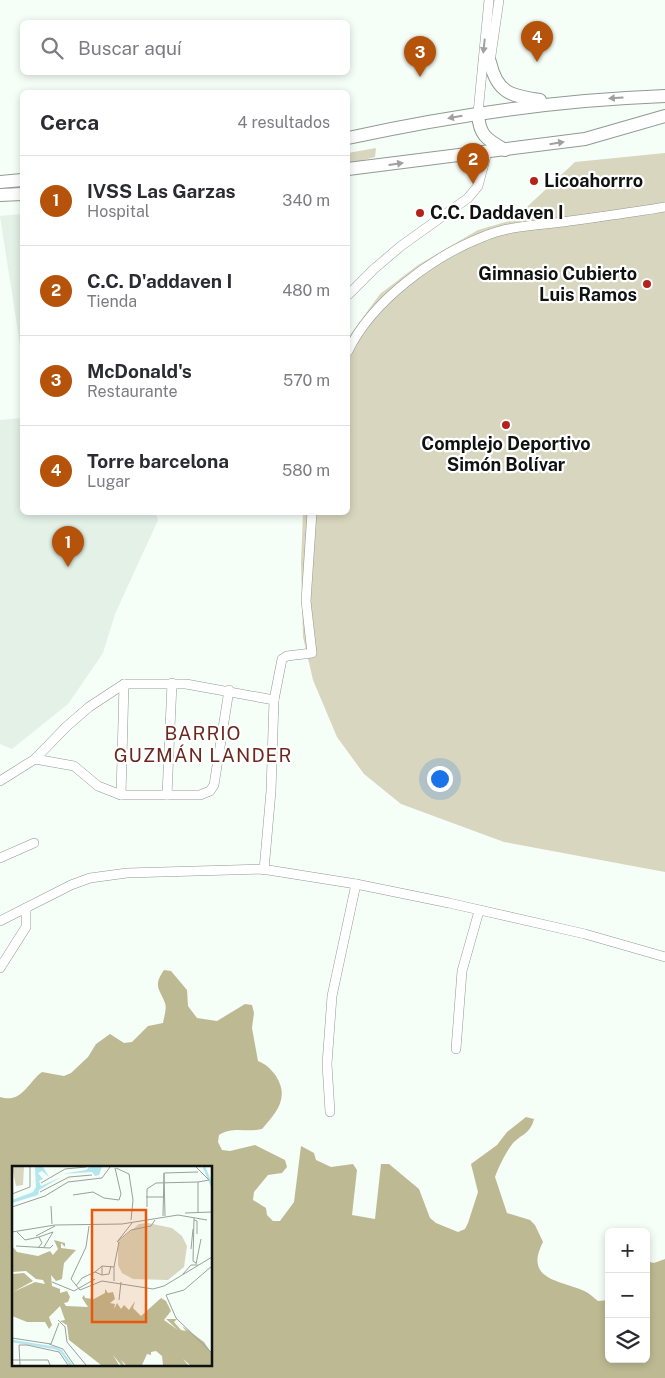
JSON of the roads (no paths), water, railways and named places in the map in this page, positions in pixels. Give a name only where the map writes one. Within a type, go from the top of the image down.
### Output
[{"type":"main road","points":[[490,62],[496,79],[503,90],[515,96],[557,102]]},
{"type":"main road","points":[[350,138],[478,113],[557,102],[665,96]]},
{"type":"main road","points":[[478,113],[479,128],[490,141],[505,150]]},
{"type":"main road","points":[[350,170],[585,139],[665,116]]},
{"type":"main road","points":[[0,182],[20,180]]},
{"type":"main road","points":[[0,195],[20,194]]},
{"type":"street","points":[[478,113],[489,0]]},
{"type":"street","points":[[490,62],[499,0]]},
{"type":"street","points":[[350,293],[388,257],[468,198],[478,186],[487,152]]},
{"type":"street","points":[[350,348],[380,305],[404,284],[426,268],[485,236],[530,226],[665,207]]},
{"type":"street","points":[[264,870],[272,791],[274,700],[282,659],[287,656],[312,653],[306,601],[312,515]]},
{"type":"street","points":[[0,781],[35,759],[74,720],[124,684],[172,683],[229,690],[274,700]]},
{"type":"street","points":[[167,795],[172,683]]},
{"type":"street","points":[[121,795],[124,684]]},
{"type":"street","points":[[35,759],[74,766],[98,786],[121,795],[200,795],[210,791],[214,784],[229,690]]},
{"type":"street","points":[[0,858],[34,843]]},
{"type":"street","points":[[0,921],[72,885],[108,875],[264,870],[356,884],[585,934],[665,956]]},
{"type":"street","points":[[330,1112],[328,1064],[332,996],[356,884]]},
{"type":"street","points":[[0,968],[26,927],[26,908]]},
{"type":"street","points":[[456,1049],[462,971],[479,911]]},
{"type":"place","name":"Torre barcelona","points":[[537,62]]},
{"type":"place","name":"McDonald's","points":[[420,77]]},
{"type":"place","name":"Licoahorrro","points":[[534,181]]},
{"type":"place","name":"C.C. D'addaven I","points":[[473,184]]},
{"type":"place","name":"C.C. Daddaven I","points":[[420,213]]},
{"type":"place","name":"Gimnasio Cubierto Luis Ramos","points":[[647,284]]},
{"type":"place","name":"Complejo Deportivo Simón Bolívar","points":[[506,425]]},
{"type":"place","name":"IVSS Las Garzas","points":[[68,567]]},
{"type":"district","name":"BARRIO GUZMÁN LANDER","points":[[203,744]]}]
